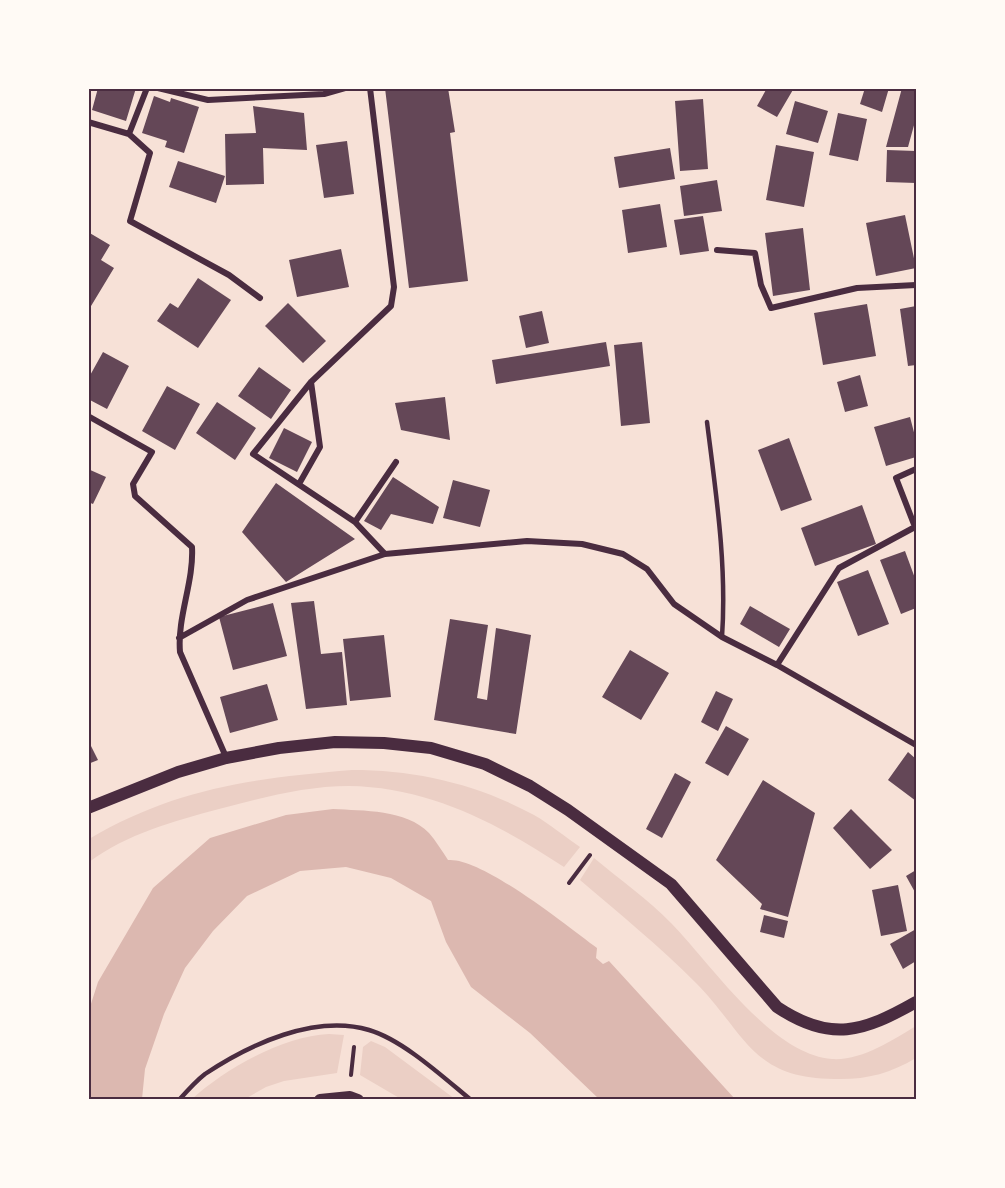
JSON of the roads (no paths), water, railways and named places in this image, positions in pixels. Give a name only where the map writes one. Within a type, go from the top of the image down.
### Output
[{"type":"main road","points":[[88,807],[178,772],[226,758],[279,748],[335,742],[384,743],[431,748],[485,764],[530,786],[604,835],[671,884],[777,1007],[796,1019],[836,1032],[863,1026],[916,1002]]},
{"type":"main road","points":[[320,1100],[354,1098]]},
{"type":"street","points":[[129,134],[147,88]]},
{"type":"street","points":[[158,88],[208,100],[324,94],[345,88]]},
{"type":"street","points":[[370,88],[394,286],[391,306],[311,382],[253,454],[355,522],[385,554]]},
{"type":"street","points":[[88,122],[129,134],[150,153],[130,221],[229,274],[260,298]]},
{"type":"street","points":[[717,250],[754,253],[761,285],[771,308],[857,288],[916,285]]},
{"type":"street","points":[[299,484],[320,447],[311,382]]},
{"type":"street","points":[[88,416],[152,452],[133,484],[135,496],[192,547],[193,563],[179,638],[180,652],[226,758]]},
{"type":"street","points":[[355,522],[396,462]]},
{"type":"street","points":[[777,665],[839,568],[915,527],[896,478],[916,469]]},
{"type":"street","points":[[179,638],[247,600],[385,554],[527,541],[582,544],[623,554],[647,569],[674,604],[722,637],[777,665],[916,745]]},
{"type":"lane","points":[[707,422],[719,511],[725,594],[722,637]]},
{"type":"lane","points":[[179,1100],[204,1075],[243,1053],[285,1035],[321,1026],[370,1030],[391,1041],[471,1100]]}]
